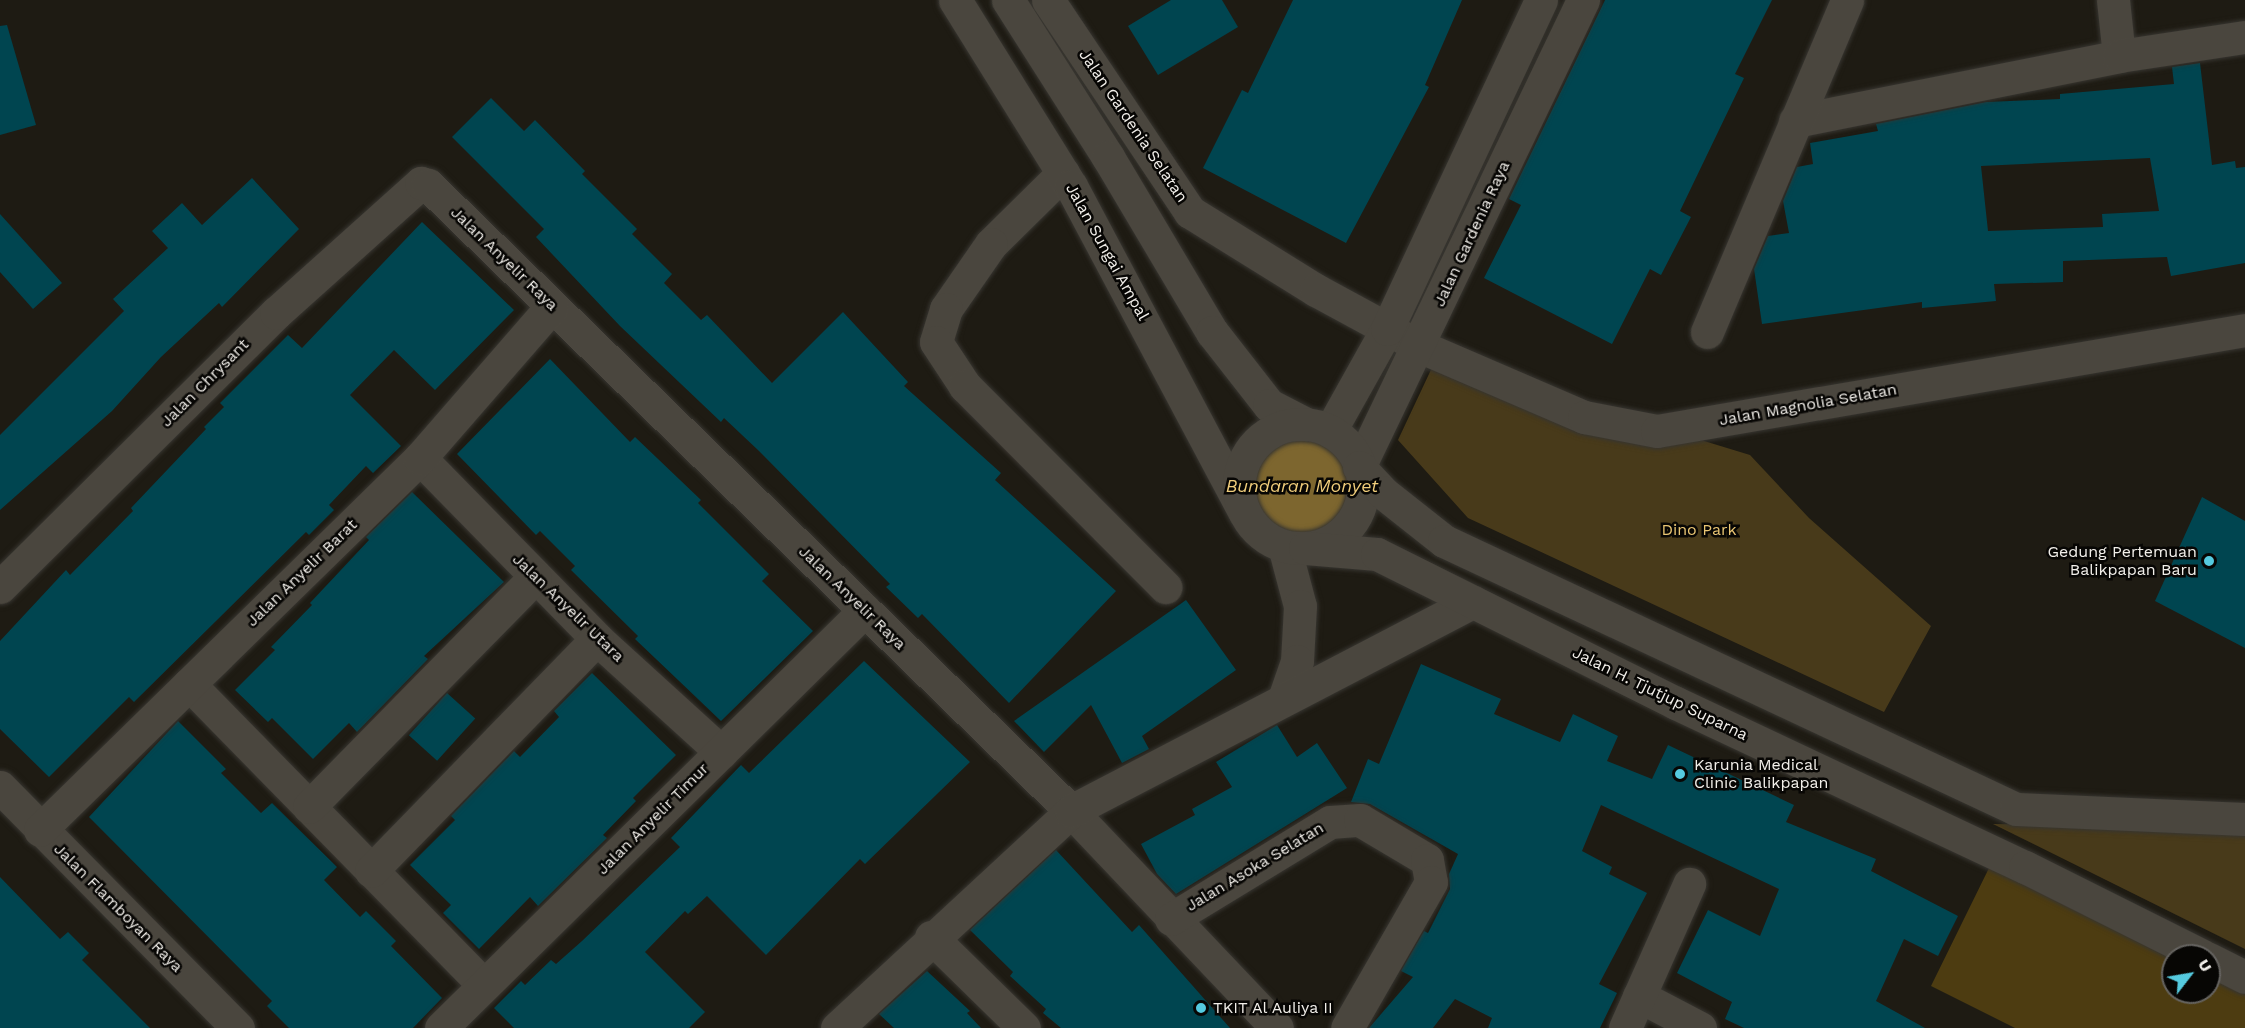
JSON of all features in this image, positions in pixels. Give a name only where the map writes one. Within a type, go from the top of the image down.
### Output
[{"type":"street","name":"Jalan Sungai Ampal","points":[[955,0],[1063,173],[1244,512]]},
{"type":"street","points":[[1008,0],[1108,157],[1212,332],[1269,405],[1318,428],[1353,453],[1359,467],[1362,489],[1357,511],[1345,530],[1327,543],[1294,547],[1260,533],[1244,512],[1238,489],[1242,465],[1254,444],[1273,430],[1318,428]]},
{"type":"street","name":"Jalan Gardenia Selatan","points":[[1048,0],[1190,212],[1387,329]]},
{"type":"street","points":[[1318,428],[1387,329],[1541,0]]},
{"type":"street","name":"Jalan Gardenia Raya","points":[[1359,467],[1583,0]]},
{"type":"street","points":[[1707,332],[1847,0]]},
{"type":"street","points":[[2113,0],[2119,56]]},
{"type":"street","points":[[1795,121],[2119,56],[2245,37]]},
{"type":"street","points":[[1063,173],[992,244],[946,309],[936,342],[965,386],[1165,587]]},
{"type":"street","name":"Jalan Anyelir Raya","points":[[415,184],[428,185],[1071,811],[1171,919],[1277,1028]]},
{"type":"street","name":"Jalan Chrysant","points":[[0,587],[276,313],[415,184]]},
{"type":"street","name":"Jalan Anyelir Barat","points":[[40,830],[420,458],[552,306]]},
{"type":"street","name":"Jalan Magnolia Selatan","points":[[1387,329],[1419,346],[1584,417],[1657,431],[2245,330]]},
{"type":"street","name":"Jalan Anyelir Utara","points":[[420,458],[597,639],[721,752]]},
{"type":"street","points":[[1359,467],[1383,492],[1444,541],[2016,809],[2245,819]]},
{"type":"street","points":[[1284,698],[1297,662],[1300,606],[1294,547]]},
{"type":"street","name":"Jalan H. Tjutjup Suparna","points":[[1294,547],[1377,554],[2178,944]]},
{"type":"street","points":[[309,807],[535,578]]},
{"type":"street","points":[[837,1028],[931,937],[1071,811],[1284,698],[1473,602]]},
{"type":"street","name":"Jalan Anyelir Timur","points":[[441,1028],[865,610]]},
{"type":"street","points":[[371,871],[597,639]]},
{"type":"street","points":[[189,684],[484,985]]},
{"type":"street","name":"Jalan Flamboyan Raya","points":[[0,787],[238,1028]]},
{"type":"street","name":"Jalan Asoka Selatan","points":[[1171,919],[1337,820],[1360,820],[1427,860],[1431,882],[1347,1028]]},
{"type":"street","points":[[1625,1028],[1689,884]]},
{"type":"street","points":[[931,937],[1024,1028]]},
{"type":"street","points":[[2221,965],[2245,977]]},
{"type":"street","points":[[1639,996],[1700,1028]]},
{"type":"green space","name":"Dino Park","points":[[1436,359],[1750,455],[1809,518],[1931,626],[1884,712],[1468,518],[1398,440]]},
{"type":"green space","points":[[1993,824],[2245,827],[2245,949]]},
{"type":"shaded area","points":[[1990,866],[2161,952],[2161,1004],[2221,1004],[2221,982],[2245,994],[2245,1028],[2015,1028],[1931,986]]},
{"type":"water","name":"Bundaran Monyet","points":[[1302,431],[1323,435],[1341,447],[1353,465],[1357,486],[1353,507],[1341,525],[1323,537],[1302,541],[1281,537],[1263,525],[1251,507],[1247,486],[1251,465],[1263,447],[1281,435]]},
{"type":"building","points":[[1171,0],[1222,0],[1238,27],[1158,75],[1128,26]]},
{"type":"building","points":[[1293,0],[1462,0],[1425,85],[1429,87],[1346,243],[1203,168],[1242,90],[1248,93]]},
{"type":"building","points":[[1605,0],[1772,0],[1735,74],[1744,78],[1680,211],[1691,217],[1661,275],[1650,269],[1612,344],[1484,278],[1521,205],[1509,199]]},
{"type":"building","points":[[7,25],[36,125],[0,135],[0,26]]},
{"type":"building","points":[[2200,63],[2212,165],[2235,161],[2236,168],[2245,167],[2245,263],[2171,276],[2167,257],[2063,261],[2063,282],[1994,284],[1996,301],[1922,308],[1922,302],[1762,324],[1754,269],[1768,236],[1789,233],[1783,201],[1797,167],[1813,164],[1810,143],[1878,131],[1876,124],[1986,102],[2060,99],[2060,94],[2174,84],[2172,67]],"holes":[[[2150,158],[2159,211],[2102,214],[2103,227],[1988,231],[1981,166]]]},
{"type":"building","points":[[491,98],[524,131],[535,120],[585,171],[582,174],[637,229],[632,234],[672,274],[664,283],[701,320],[707,315],[772,383],[843,312],[908,382],[904,386],[1001,473],[995,480],[1116,591],[1009,703],[922,614],[918,618],[886,587],[890,584],[759,451],[724,418],[721,422],[620,326],[536,237],[544,229],[452,137]]},
{"type":"building","points":[[252,178],[299,229],[222,307],[219,303],[161,357],[112,411],[0,510],[0,435],[124,311],[113,299],[168,248],[152,231],[182,203],[202,225]]},
{"type":"building","points":[[0,214],[62,283],[33,309],[0,272]]},
{"type":"building","points":[[422,222],[514,310],[435,390],[394,350],[350,395],[401,446],[373,473],[366,466],[329,505],[334,510],[309,535],[306,532],[134,702],[129,697],[49,777],[0,729],[0,641],[66,570],[70,575],[133,511],[131,508],[224,407],[220,403],[288,335],[302,348]]},
{"type":"building","points":[[550,359],[630,442],[635,437],[701,500],[698,503],[769,574],[762,581],[813,631],[721,721],[635,639],[638,636],[571,570],[575,566],[540,531],[536,535],[457,454]]},
{"type":"building","points":[[412,492],[504,582],[424,656],[428,659],[357,732],[349,723],[313,759],[272,718],[268,722],[235,690],[275,650],[271,647],[312,605],[310,603],[369,540],[366,537]]},
{"type":"building","name":"Gedung Pertemuan Balikpapan Baru","points":[[2202,497],[2245,521],[2245,648],[2155,601]]},
{"type":"building","points":[[1186,600],[1236,670],[1142,736],[1149,749],[1122,763],[1091,705],[1044,752],[1014,721]]},
{"type":"building","points":[[864,661],[970,762],[865,864],[860,859],[766,955],[707,896],[688,914],[685,911],[645,952],[705,1012],[689,1028],[514,1028],[494,1008],[521,981],[525,985],[551,960],[556,964],[582,941],[680,847],[671,838],[741,765],[749,773]]},
{"type":"building","points":[[1421,664],[1501,699],[1494,714],[1560,742],[1573,714],[1618,736],[1607,761],[1652,779],[1668,745],[1794,805],[1786,822],[1876,859],[1871,871],[1958,916],[1938,956],[1904,939],[1876,1001],[1925,1028],[1744,1028],[1725,1019],[1732,1002],[1677,973],[1708,910],[1760,936],[1779,889],[1601,805],[1582,851],[1612,867],[1609,874],[1647,893],[1599,984],[1617,993],[1600,1028],[1488,1028],[1492,1018],[1455,999],[1433,1028],[1369,1028],[1413,977],[1401,971],[1424,931],[1428,933],[1450,889],[1449,874],[1458,854],[1370,804],[1351,802],[1368,759],[1379,764]]},
{"type":"building","points":[[592,673],[676,755],[633,798],[636,801],[603,835],[607,838],[538,906],[530,897],[479,949],[443,913],[451,905],[410,865],[455,820],[451,816],[514,751],[520,757],[559,717],[554,711]]},
{"type":"building","points":[[447,693],[475,718],[437,761],[409,735]]},
{"type":"building","points":[[178,721],[226,769],[221,773],[261,813],[272,803],[337,867],[324,880],[360,917],[366,911],[396,941],[391,946],[442,998],[413,1028],[289,1028],[267,1006],[272,1001],[89,817]]},
{"type":"building","points":[[1277,725],[1297,757],[1317,743],[1347,788],[1176,894],[1157,874],[1141,844],[1195,815],[1192,809],[1232,787],[1216,762]]},
{"type":"building","points":[[1056,850],[1132,932],[1139,925],[1230,1028],[1061,1028],[1043,1013],[1046,1009],[1010,976],[1013,972],[970,930]]},
{"type":"building","points":[[0,877],[60,939],[68,932],[89,953],[82,960],[150,1028],[0,1028]]},
{"type":"building","points":[[927,971],[970,1011],[967,1013],[981,1028],[894,1028],[879,1014]]},
{"type":"place","name":"Gedung Pertemuan Balikpapan Baru","points":[[2209,561]]},
{"type":"place","name":"Karunia Medical Clinic Balikpapan","points":[[1680,774]]},
{"type":"place","name":"TKIT Al Auliya II","points":[[1201,1008]]}]
